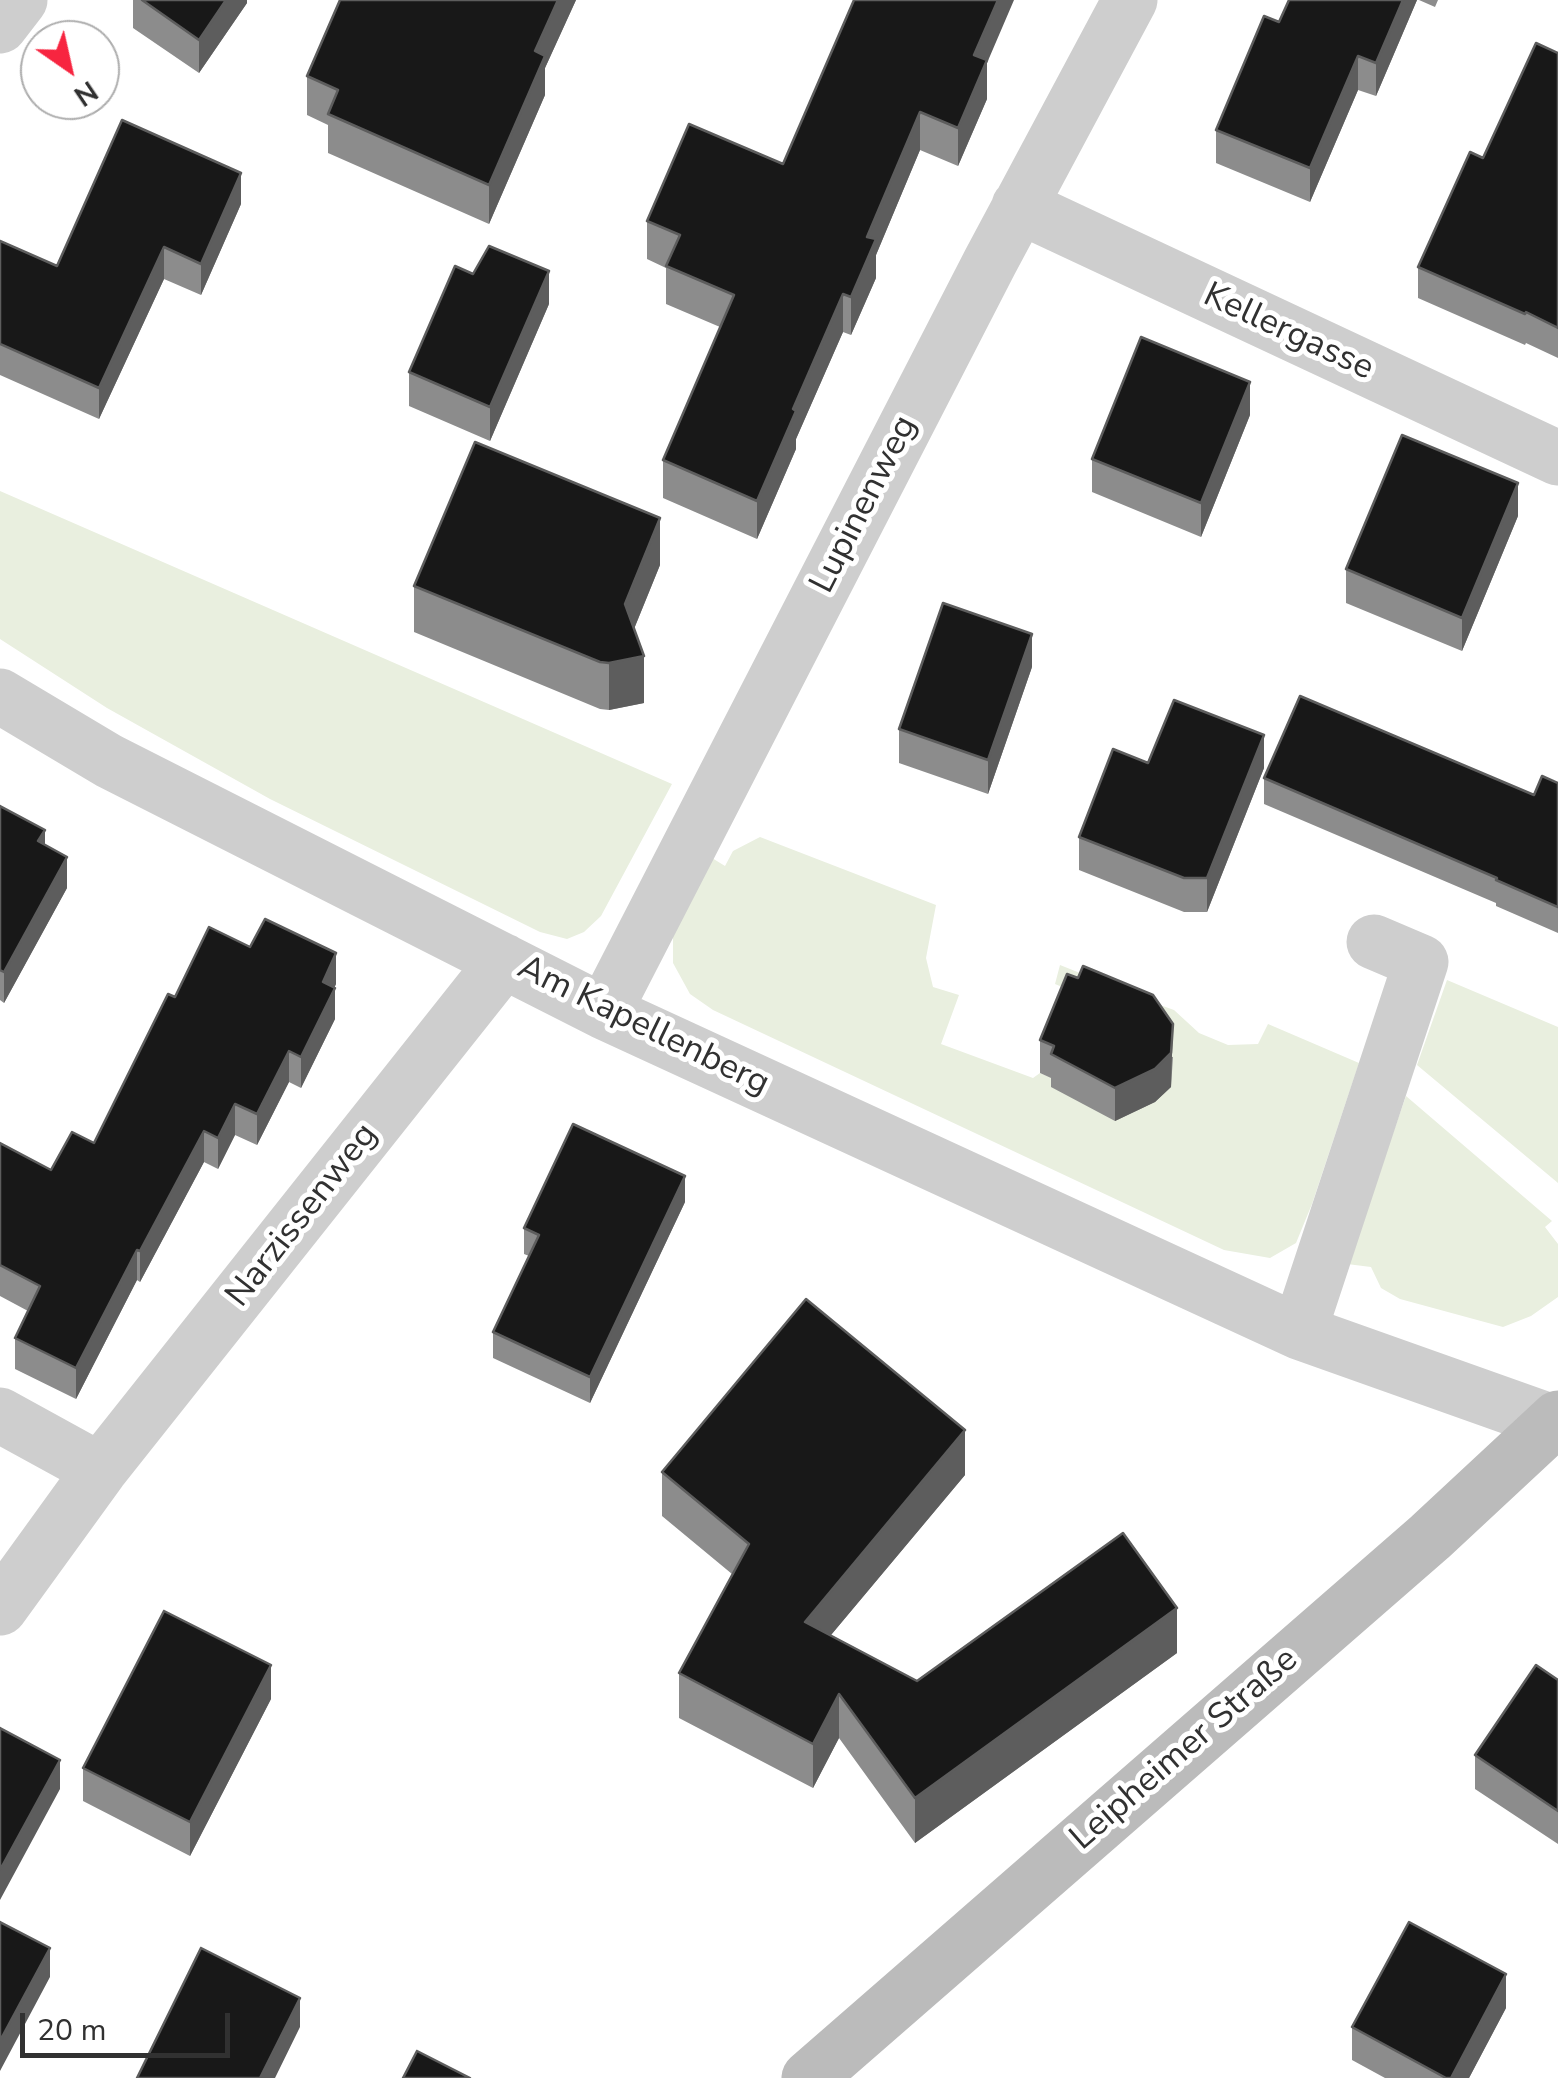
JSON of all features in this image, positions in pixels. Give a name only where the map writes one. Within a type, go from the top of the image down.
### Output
[{"type":"main road","name":"Leipheimer Straße","points":[[809,2078],[1430,1537],[1557,1421]]},
{"type":"street","points":[[0,26],[20,0]]},
{"type":"street","name":"Lupinenweg","points":[[604,1012],[1019,206],[1130,0]]},
{"type":"street","name":"Kellergasse","points":[[1019,206],[1558,458]]},
{"type":"street","name":"Am Kapellenberg","points":[[0,696],[109,761],[604,1012],[1299,1332],[1557,1421]]},
{"type":"street","points":[[1299,1332],[1421,962],[1374,942]]},
{"type":"street","name":"Narzissenweg","points":[[0,1608],[100,1470],[504,960]]},
{"type":"street","points":[[0,1415],[100,1470]]},
{"type":"green space","points":[[0,491],[672,784],[601,916],[584,932],[567,939],[540,932],[270,799],[107,708],[0,639]]},
{"type":"green space","points":[[760,837],[936,905],[926,958],[933,987],[959,995],[941,1044],[1033,1078],[1040,1073],[1146,1097],[1153,1103],[1158,1099],[1067,989],[1055,984],[1060,965],[1080,973],[1091,968],[1120,981],[1146,1000],[1174,1010],[1199,1033],[1228,1045],[1258,1044],[1268,1024],[1359,1063],[1296,1243],[1270,1258],[1224,1250],[713,1010],[690,994],[673,963],[673,927],[712,858],[725,866],[733,851]]},
{"type":"green space","points":[[1447,980],[1558,1027],[1558,1183],[1417,1065]]},
{"type":"green space","points":[[1406,1096],[1552,1221],[1545,1227],[1558,1244],[1558,1297],[1531,1316],[1503,1327],[1400,1299],[1381,1288],[1371,1267],[1347,1264]]},
{"type":"building","points":[[142,0],[226,0],[199,40]]},
{"type":"building","points":[[340,0],[558,0],[535,51],[545,56],[489,185],[328,114],[338,90],[307,76]]},
{"type":"building","points":[[854,0],[998,0],[974,55],[987,60],[958,128],[920,112],[867,237],[876,239],[851,297],[843,294],[757,501],[663,460],[734,295],[666,266],[680,235],[647,221],[689,124],[783,164]]},
{"type":"building","points":[[1289,0],[1403,0],[1376,63],[1358,56],[1310,168],[1216,130],[1264,16],[1279,22]]},
{"type":"building","points":[[1536,43],[1558,53],[1558,328],[1418,267],[1470,152],[1483,158]]},
{"type":"building","points":[[122,120],[241,173],[201,264],[164,247],[99,388],[0,344],[0,241],[57,266]]},
{"type":"building","points":[[489,246],[549,271],[490,407],[409,372],[455,266],[473,274]]},
{"type":"building","points":[[1141,337],[1250,382],[1201,503],[1092,459]]},
{"type":"building","points":[[1402,435],[1518,483],[1462,618],[1346,569]]},
{"type":"building","points":[[475,442],[660,518],[625,604],[644,656],[600,662],[414,586]]},
{"type":"building","points":[[943,603],[1032,634],[988,760],[899,729]]},
{"type":"building","points":[[1300,696],[1534,795],[1542,776],[1558,783],[1558,907],[1264,778]]},
{"type":"building","points":[[1174,700],[1264,735],[1207,878],[1184,878],[1079,837],[1113,749],[1148,763]]},
{"type":"building","points":[[0,806],[45,830],[38,841],[67,857],[4,972],[0,970]]},
{"type":"building","points":[[265,919],[336,953],[323,982],[335,988],[301,1057],[289,1051],[257,1114],[235,1104],[218,1138],[204,1131],[76,1368],[15,1338],[40,1286],[0,1265],[0,1143],[51,1170],[72,1132],[94,1143],[168,994],[175,997],[209,927],[250,947]]},
{"type":"building","points":[[1083,966],[1153,995],[1173,1024],[1171,1053],[1155,1069],[1115,1088],[1051,1054],[1054,1046],[1040,1040],[1067,974],[1078,978]]},
{"type":"building","points":[[573,1124],[685,1176],[590,1377],[493,1332],[539,1235],[524,1228]]},
{"type":"building","points":[[806,1299],[965,1430],[805,1622],[917,1681],[1123,1533],[1177,1608],[915,1798],[839,1694],[813,1744],[679,1673],[749,1544],[662,1472]]},
{"type":"building","points":[[164,1611],[271,1665],[190,1822],[83,1768]]},
{"type":"building","points":[[1536,1665],[1558,1680],[1558,1811],[1475,1755]]},
{"type":"building","points":[[0,1728],[60,1760],[0,1870]]},
{"type":"building","points":[[0,1922],[50,1948],[0,2041]]},
{"type":"building","points":[[1409,1922],[1506,1974],[1451,2078],[1352,2027]]},
{"type":"building","points":[[201,1948],[300,1998],[260,2078],[137,2078]]},
{"type":"building","points":[[417,2051],[470,2078],[403,2078]]}]
